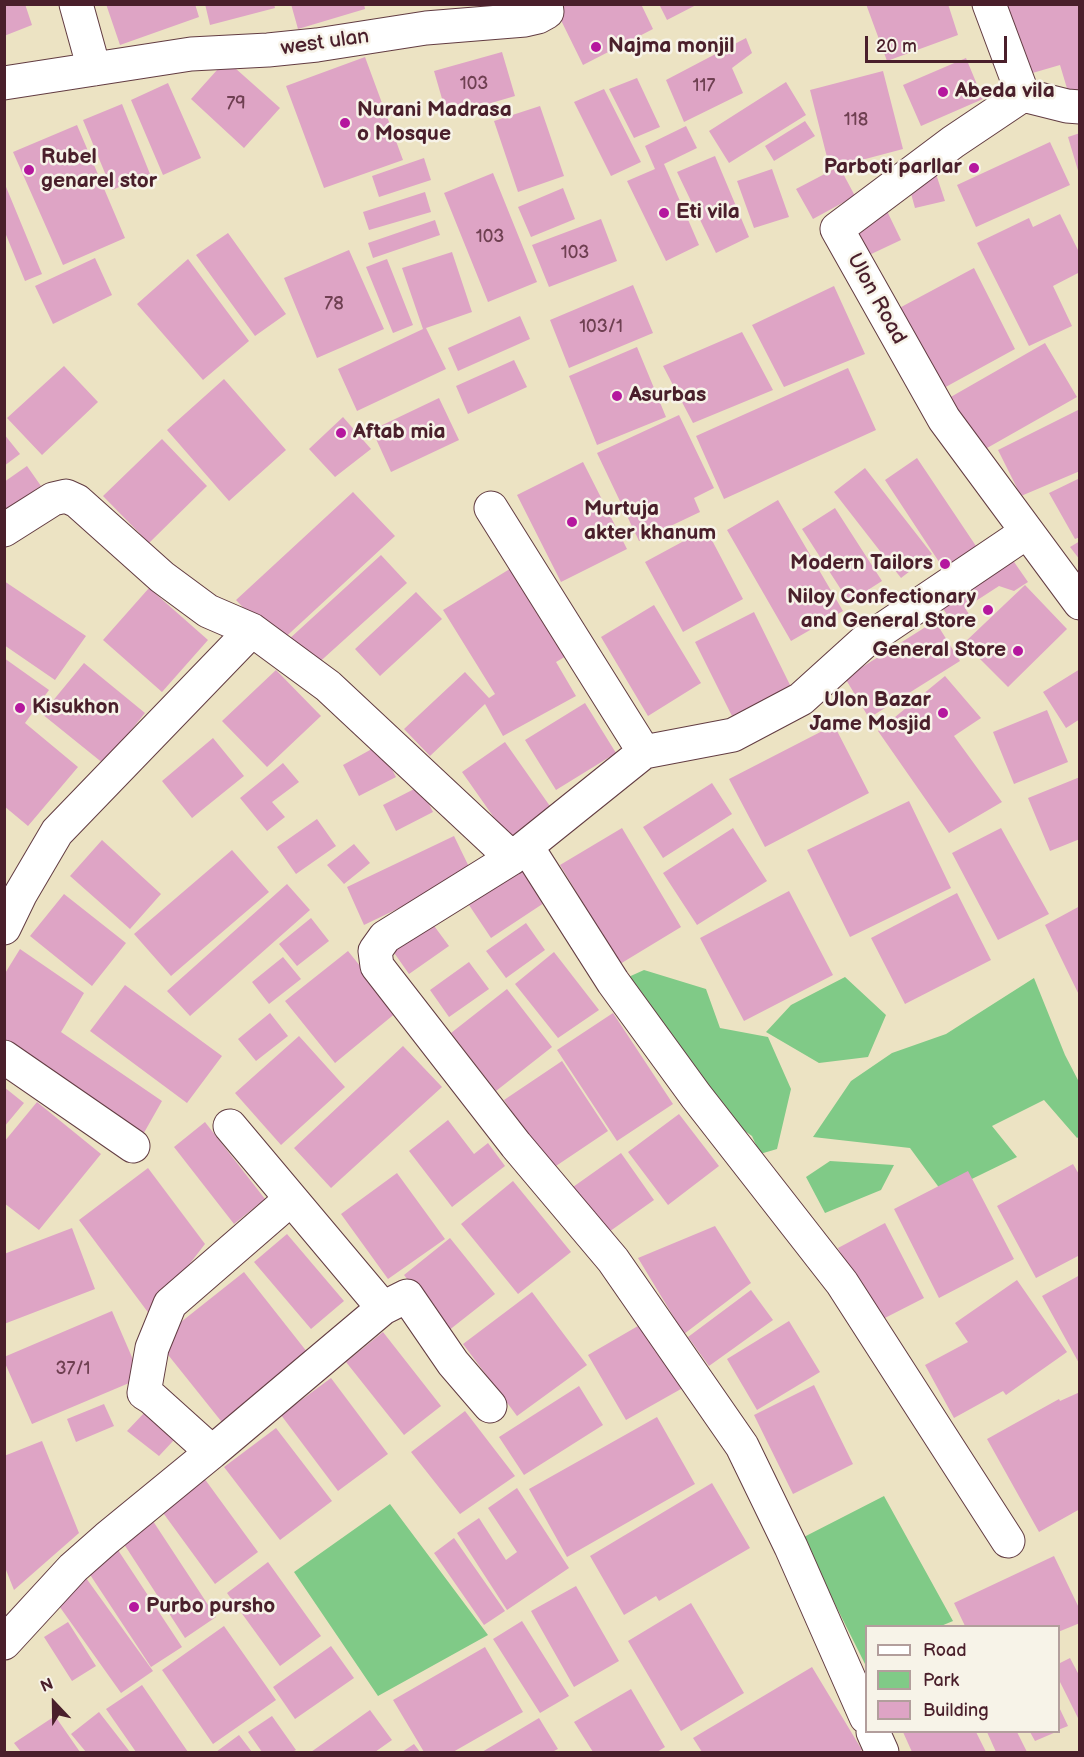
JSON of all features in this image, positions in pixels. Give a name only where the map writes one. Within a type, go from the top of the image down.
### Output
[{"type":"street","points":[[76,4],[94,69]]},
{"type":"street","name":"west ulan","points":[[4,83],[191,54],[268,50],[317,45],[426,28],[525,20],[538,17],[546,12],[546,4]]},
{"type":"street","points":[[989,4],[1023,95],[1066,106],[1080,107]]},
{"type":"street","name":"Ulon Road","points":[[1023,95],[953,142],[837,229],[944,418],[1080,603]]},
{"type":"street","points":[[4,530],[52,499],[66,496],[77,501],[162,577],[208,611],[252,630],[328,686],[520,853],[696,1096],[842,1282],[1008,1541]]},
{"type":"street","points":[[491,508],[644,752]]},
{"type":"street","points":[[865,1713],[742,1446],[613,1260],[516,1145],[377,966],[375,951],[385,937],[520,853],[644,752],[733,735],[801,699],[864,642],[1027,532]]},
{"type":"street","points":[[4,928],[20,895],[57,832],[252,630]]},
{"type":"street","points":[[4,1057],[133,1146]]},
{"type":"street","points":[[230,1126],[382,1308]]},
{"type":"street","points":[[212,1452],[144,1393],[152,1348],[170,1304],[291,1199]]},
{"type":"street","points":[[4,1643],[73,1568],[382,1308],[407,1296],[453,1363],[490,1406]]},
{"type":"street","points":[[874,1733],[882,1752]]},
{"type":"green space","points":[[644,970],[706,989],[720,1028],[768,1037],[791,1089],[777,1149],[760,1154],[752,1136],[714,1109],[624,979]]},
{"type":"green space","points":[[845,977],[886,1015],[868,1057],[819,1063],[766,1032],[791,1005]]},
{"type":"green space","points":[[1034,978],[1065,1055],[1079,1082],[1080,1136],[1077,1138],[1044,1100],[992,1126],[1017,1157],[943,1193],[910,1148],[813,1137],[851,1081],[892,1053],[946,1034]]},
{"type":"green space","points":[[830,1161],[894,1165],[881,1190],[825,1213],[806,1177]]},
{"type":"green space","points":[[884,1496],[953,1621],[943,1625],[865,1625],[865,1664],[802,1538]]},
{"type":"green space","points":[[390,1504],[488,1635],[378,1696],[294,1572]]},
{"type":"building","points":[[4,4],[25,4],[32,25],[4,36]]},
{"type":"building","points":[[106,4],[195,4],[199,17],[120,45]]},
{"type":"building","points":[[205,4],[274,4],[275,8],[210,25]]},
{"type":"building","points":[[291,4],[364,4],[365,9],[298,29]]},
{"type":"building","name":"Najma monjil","points":[[553,4],[641,4],[653,29],[583,65]]},
{"type":"building","points":[[659,4],[698,4],[667,20]]},
{"type":"building","points":[[866,4],[948,4],[958,35],[887,61]]},
{"type":"building","points":[[1011,4],[1080,4],[1080,92],[1069,95],[1060,65],[1029,74],[1008,6]]},
{"type":"building","points":[[746,38],[752,53],[732,68],[743,93],[684,122],[666,80]]},
{"type":"building","points":[[502,52],[515,96],[447,116],[434,71]]},
{"type":"building","name":"Nurani Madrasa o Mosque","points":[[365,57],[403,160],[324,188],[286,86]]},
{"type":"building","name":"Abeda vila","points":[[966,58],[983,99],[921,126],[903,85]]},
{"type":"building","points":[[226,60],[280,108],[244,148],[191,99]]},
{"type":"building","points":[[883,71],[903,149],[839,166],[855,196],[813,219],[796,189],[838,167],[830,169],[810,90]]},
{"type":"building","points":[[637,78],[660,127],[634,138],[609,89]]},
{"type":"building","points":[[786,82],[806,115],[729,163],[709,131]]},
{"type":"building","points":[[168,83],[201,158],[163,175],[131,100]]},
{"type":"building","points":[[604,89],[641,162],[611,176],[574,102]]},
{"type":"building","points":[[122,104],[150,174],[112,190],[83,120]]},
{"type":"building","points":[[540,106],[564,176],[518,192],[494,121]]},
{"type":"building","points":[[805,121],[815,136],[774,161],[765,146]]},
{"type":"building","points":[[77,125],[125,238],[63,265],[13,152]]},
{"type":"building","name":"Eti vila","points":[[686,126],[697,148],[664,164],[699,245],[666,261],[627,181],[655,169],[645,146]]},
{"type":"building","points":[[1080,133],[1080,174],[1079,174],[1068,137]]},
{"type":"building","points":[[1050,142],[1070,185],[976,227],[957,185]]},
{"type":"building","name":"Eti vila","points":[[715,156],[749,237],[716,253],[677,172]]},
{"type":"building","points":[[424,158],[431,180],[379,197],[372,176]]},
{"type":"building","points":[[772,169],[789,217],[754,228],[737,181]]},
{"type":"building","points":[[935,171],[945,201],[915,208],[907,179]]},
{"type":"building","points":[[493,173],[537,282],[488,302],[444,193]]},
{"type":"building","points":[[4,182],[42,274],[25,281],[4,230]]},
{"type":"building","points":[[563,188],[575,219],[531,237],[518,207]]},
{"type":"building","points":[[425,192],[431,212],[369,230],[363,212]]},
{"type":"building","points":[[886,209],[901,240],[867,256],[853,226]]},
{"type":"building","points":[[1060,214],[1080,254],[1080,272],[1053,286],[1072,326],[1029,346],[977,243],[1029,218],[1033,227]]},
{"type":"building","points":[[601,219],[617,261],[549,287],[532,245]]},
{"type":"building","points":[[435,220],[440,235],[373,258],[368,243]]},
{"type":"building","points":[[228,233],[286,314],[255,336],[196,255]]},
{"type":"building","points":[[349,250],[384,329],[317,358],[284,278]]},
{"type":"building","points":[[452,252],[472,312],[426,328],[446,369],[357,411],[338,369],[423,329],[402,268]]},
{"type":"building","points":[[95,258],[112,295],[53,324],[35,286]]},
{"type":"building","points":[[188,259],[249,341],[203,380],[137,304]]},
{"type":"building","points":[[387,259],[413,325],[393,333],[366,267]]},
{"type":"building","points":[[974,268],[1015,349],[942,389],[890,313]]},
{"type":"building","points":[[633,285],[653,333],[569,368],[550,320]]},
{"type":"building","points":[[834,286],[865,354],[784,387],[752,325]]},
{"type":"building","points":[[520,316],[530,339],[458,371],[448,348]]},
{"type":"building","points":[[742,332],[773,390],[693,423],[663,366]]},
{"type":"building","points":[[1045,343],[1077,397],[980,452],[949,398]]},
{"type":"building","name":"Asurbas","points":[[637,347],[666,417],[597,445],[569,376]]},
{"type":"building","points":[[514,360],[527,387],[468,414],[456,386]]},
{"type":"building","points":[[64,366],[98,402],[42,455],[7,418]]},
{"type":"building","points":[[848,368],[876,430],[724,499],[696,436]]},
{"type":"building","points":[[224,379],[286,450],[229,501],[167,430]]},
{"type":"building","points":[[439,398],[459,440],[391,472],[372,430]]},
{"type":"building","points":[[1080,409],[1080,471],[1021,496],[998,450]]},
{"type":"building","points":[[679,415],[714,488],[694,498],[700,512],[639,541],[597,453]]},
{"type":"building","name":"Aftab mia","points":[[343,417],[371,449],[335,477],[309,449]]},
{"type":"building","points":[[4,434],[20,454],[4,466]]},
{"type":"building","points":[[162,439],[207,486],[149,543],[103,496]]},
{"type":"building","points":[[917,458],[980,552],[947,574],[885,480]]},
{"type":"building","name":"Murtuja akter khanum","points":[[583,462],[627,549],[561,582],[517,495]]},
{"type":"building","points":[[27,466],[41,486],[4,512],[4,482]]},
{"type":"building","points":[[865,468],[932,554],[901,578],[834,492]]},
{"type":"building","points":[[1080,478],[1080,537],[1075,539],[1049,493]]},
{"type":"building","points":[[353,492],[395,536],[278,644],[236,600]]},
{"type":"building","points":[[778,500],[843,611],[791,641],[727,530]]},
{"type":"building","points":[[835,508],[882,581],[849,602],[802,529]]},
{"type":"building","points":[[706,529],[743,599],[683,632],[645,562]]},
{"type":"building","points":[[1080,541],[1080,560],[1070,547]]},
{"type":"building","points":[[381,555],[407,583],[314,667],[288,640]]},
{"type":"building","points":[[1012,559],[1028,582],[1014,591],[999,586],[965,608],[973,620],[958,630],[941,606]]},
{"type":"building","points":[[513,567],[568,655],[556,662],[576,696],[503,736],[485,704],[430,756],[404,729],[465,672],[489,698],[495,694],[443,610]]},
{"type":"building","points":[[4,581],[86,636],[55,680],[4,645]]},
{"type":"building","points":[[1025,585],[1067,629],[1008,687],[964,643]]},
{"type":"building","points":[[149,588],[208,640],[162,692],[103,640]]},
{"type":"building","points":[[416,592],[442,619],[380,676],[355,649]]},
{"type":"building","points":[[654,605],[701,683],[648,716],[601,637]]},
{"type":"building","points":[[754,612],[791,687],[732,716],[695,642]]},
{"type":"building","points":[[935,621],[960,661],[869,718],[845,678]]},
{"type":"building","points":[[4,658],[49,690],[25,723],[78,767],[28,826],[4,806]]},
{"type":"building","points":[[84,663],[145,713],[104,764],[42,714]]},
{"type":"building","points":[[1080,669],[1080,719],[1066,728],[1043,692]]},
{"type":"building","points":[[276,670],[321,716],[267,767],[222,721]]},
{"type":"building","points":[[945,676],[981,718],[954,736],[1002,802],[949,833],[878,731]]},
{"type":"building","points":[[585,703],[616,753],[556,790],[525,740]]},
{"type":"building","points":[[1047,710],[1068,762],[1014,784],[993,732]]},
{"type":"building","points":[[834,725],[869,793],[765,847],[729,779]]},
{"type":"building","points":[[213,738],[244,776],[192,818],[162,781]]},
{"type":"building","points":[[505,742],[559,819],[516,849],[462,772]]},
{"type":"building","points":[[379,745],[396,777],[359,796],[343,765]]},
{"type":"building","points":[[283,763],[299,782],[272,802],[285,817],[267,831],[240,798]]},
{"type":"building","points":[[1080,777],[1080,839],[1050,851],[1028,798]]},
{"type":"building","points":[[712,783],[732,814],[663,858],[643,827]]},
{"type":"building","points":[[420,786],[433,812],[396,831],[383,805]]},
{"type":"building","points":[[909,801],[951,888],[850,937],[807,850]]},
{"type":"building","points":[[317,819],[336,846],[296,874],[277,847]]},
{"type":"building","points":[[622,828],[681,927],[620,964],[560,865]]},
{"type":"building","points":[[733,828],[767,881],[697,925],[663,873]]},
{"type":"building","points":[[1001,828],[1049,914],[998,940],[952,853]]},
{"type":"building","points":[[454,836],[472,873],[364,925],[347,887]]},
{"type":"building","points":[[102,840],[161,894],[130,929],[70,876]]},
{"type":"building","points":[[354,844],[370,863],[344,884],[327,865]]},
{"type":"building","points":[[232,850],[269,892],[171,976],[134,934]]},
{"type":"building","points":[[521,869],[544,903],[491,938],[469,905]]},
{"type":"building","points":[[287,884],[310,910],[190,1016],[167,991]]},
{"type":"building","points":[[789,891],[833,975],[744,1021],[700,938]]},
{"type":"building","points":[[957,893],[991,960],[905,1004],[871,938]]},
{"type":"building","points":[[64,894],[126,943],[92,986],[30,936]]},
{"type":"building","points":[[1080,906],[1080,997],[1045,925]]},
{"type":"building","points":[[311,918],[329,941],[297,966],[279,944]]},
{"type":"building","points":[[429,919],[449,946],[409,974],[390,947]]},
{"type":"building","points":[[526,923],[545,950],[506,978],[486,951]]},
{"type":"building","points":[[20,949],[84,993],[61,1032],[162,1101],[141,1138],[4,1044],[4,975]]},
{"type":"building","points":[[348,951],[397,1012],[335,1063],[285,1001]]},
{"type":"building","points":[[554,952],[599,1010],[558,1038],[515,984]]},
{"type":"building","points":[[283,957],[301,979],[269,1004],[252,982]]},
{"type":"building","points":[[469,962],[489,989],[449,1017],[430,990]]},
{"type":"building","points":[[125,985],[222,1056],[187,1103],[90,1031]]},
{"type":"building","points":[[507,989],[552,1047],[496,1091],[451,1033]]},
{"type":"building","points":[[270,1013],[288,1036],[256,1061],[238,1039]]},
{"type":"building","points":[[613,1013],[673,1104],[617,1141],[557,1050]]},
{"type":"building","points":[[299,1036],[345,1087],[281,1145],[235,1093]]},
{"type":"building","points":[[403,1046],[442,1087],[331,1188],[294,1148]]},
{"type":"building","points":[[562,1061],[608,1131],[550,1170],[504,1100]]},
{"type":"building","points":[[4,1087],[24,1103],[4,1127]]},
{"type":"building","points":[[37,1102],[101,1154],[39,1230],[4,1203],[4,1142]]},
{"type":"building","points":[[679,1114],[719,1166],[668,1205],[628,1152]]},
{"type":"building","points":[[448,1120],[474,1154],[488,1143],[505,1166],[452,1207],[409,1151]]},
{"type":"building","points":[[205,1122],[265,1199],[234,1224],[174,1147]]},
{"type":"building","points":[[621,1153],[654,1200],[606,1234],[573,1187]]},
{"type":"building","points":[[1073,1164],[1080,1176],[1080,1255],[1036,1278],[997,1206]]},
{"type":"building","points":[[148,1168],[205,1244],[150,1315],[79,1220]]},
{"type":"building","points":[[968,1171],[1014,1259],[939,1298],[894,1209]]},
{"type":"building","points":[[397,1173],[445,1239],[388,1279],[341,1214]]},
{"type":"building","points":[[513,1181],[571,1252],[518,1294],[461,1224]]},
{"type":"building","points":[[885,1223],[924,1298],[877,1322],[838,1248]]},
{"type":"building","points":[[715,1226],[751,1283],[684,1334],[638,1258]]},
{"type":"building","points":[[72,1228],[95,1289],[4,1324],[4,1254]]},
{"type":"building","points":[[287,1234],[344,1301],[311,1329],[254,1262]]},
{"type":"building","points":[[450,1238],[495,1294],[448,1331],[404,1275]]},
{"type":"building","points":[[244,1272],[311,1357],[225,1426],[157,1341]]},
{"type":"building","points":[[1080,1275],[1080,1365],[1042,1296]]},
{"type":"building","points":[[1017,1280],[1067,1352],[1006,1395],[1003,1391],[954,1418],[925,1365],[968,1342],[955,1323]]},
{"type":"building","points":[[751,1290],[773,1320],[709,1366],[688,1337]]},
{"type":"building","points":[[532,1292],[587,1365],[517,1416],[463,1344]]},
{"type":"building","points":[[112,1311],[141,1378],[32,1424],[4,1357]]},
{"type":"building","points":[[650,1319],[688,1385],[626,1420],[588,1355]]},
{"type":"building","points":[[789,1321],[820,1372],[757,1410],[727,1359]]},
{"type":"building","points":[[383,1332],[441,1406],[404,1435],[346,1362]]},
{"type":"building","points":[[331,1378],[388,1454],[338,1491],[281,1415]]},
{"type":"building","points":[[814,1385],[853,1464],[793,1494],[754,1415]]},
{"type":"building","points":[[579,1386],[603,1425],[524,1475],[499,1437]]},
{"type":"building","points":[[1080,1392],[1080,1509],[1039,1532],[987,1439],[1059,1399],[1060,1401]]},
{"type":"building","points":[[104,1404],[114,1426],[76,1442],[67,1419]]},
{"type":"building","points":[[465,1411],[515,1476],[460,1514],[411,1452]]},
{"type":"building","points":[[145,1412],[174,1440],[159,1456],[127,1431]]},
{"type":"building","points":[[657,1417],[695,1484],[567,1557],[529,1489]]},
{"type":"building","points":[[276,1428],[332,1501],[280,1540],[224,1467]]},
{"type":"building","points":[[42,1441],[79,1533],[14,1590],[4,1565],[4,1456]]},
{"type":"building","points":[[204,1478],[258,1552],[215,1584],[161,1510]]},
{"type":"building","points":[[712,1483],[750,1548],[659,1601],[656,1596],[624,1615],[590,1556]]},
{"type":"building","points":[[517,1488],[569,1568],[507,1610],[457,1533],[479,1518],[506,1560],[517,1552],[488,1508]]},
{"type":"building","name":"Purbo pursho","points":[[151,1518],[216,1617],[185,1638],[120,1538]]},
{"type":"building","points":[[454,1538],[505,1611],[484,1625],[434,1553]]},
{"type":"building","name":"Purbo pursho","points":[[116,1547],[182,1647],[151,1667],[85,1567]]},
{"type":"building","points":[[1054,1556],[1080,1610],[1080,1623],[1060,1631],[1060,1625],[965,1625],[954,1603]]},
{"type":"building","points":[[268,1562],[321,1636],[280,1666],[227,1593]]},
{"type":"building","points":[[81,1571],[153,1671],[121,1693],[57,1603]]},
{"type":"building","points":[[576,1586],[619,1661],[574,1687],[531,1611]]},
{"type":"building","points":[[691,1603],[744,1693],[681,1731],[628,1641]]},
{"type":"building","points":[[522,1621],[569,1696],[540,1713],[493,1639]]},
{"type":"building","points":[[68,1622],[96,1666],[72,1681],[44,1637]]},
{"type":"building","points":[[224,1626],[276,1700],[213,1744],[162,1670]]},
{"type":"building","points":[[331,1646],[354,1678],[295,1719],[273,1687]]},
{"type":"building","points":[[485,1647],[523,1712],[453,1752],[424,1752],[393,1700]]},
{"type":"building","points":[[1070,1658],[1080,1677],[1080,1722],[1060,1682],[1060,1663]]},
{"type":"building","points":[[812,1667],[862,1750],[857,1752],[702,1752],[693,1738]]},
{"type":"building","points":[[142,1685],[188,1752],[136,1752],[106,1709]]},
{"type":"building","points":[[631,1689],[665,1747],[657,1752],[593,1752],[574,1722]]},
{"type":"building","points":[[1060,1709],[1068,1726],[1060,1729]]},
{"type":"building","points":[[370,1710],[392,1740],[375,1752],[311,1752]]},
{"type":"building","points":[[99,1712],[130,1752],[86,1752],[71,1734]]},
{"type":"building","points":[[55,1716],[80,1752],[21,1752],[14,1743]]},
{"type":"building","points":[[272,1716],[296,1750],[262,1752],[248,1732]]},
{"type":"building","points":[[539,1718],[558,1749],[552,1752],[482,1752]]},
{"type":"building","points":[[903,1733],[976,1733],[986,1752],[912,1752]]},
{"type":"building","points":[[987,1733],[1018,1733],[1027,1752],[996,1752]]},
{"type":"building","points":[[1031,1733],[1054,1733],[1035,1741]]},
{"type":"building","points":[[239,1735],[252,1752],[216,1752]]},
{"type":"building","points":[[414,1744],[420,1752],[402,1752]]},
{"type":"place","name":"Najma monjil","points":[[596,47]]},
{"type":"place","name":"Abeda vila","points":[[943,92]]},
{"type":"place","name":"Nurani Madrasa o Mosque","points":[[345,123]]},
{"type":"place","name":"Parboti parllar","points":[[974,168]]},
{"type":"place","name":"Rubel genarel stor","points":[[29,170]]},
{"type":"place","name":"Eti vila","points":[[664,213]]},
{"type":"place","name":"Asurbas","points":[[617,396]]},
{"type":"place","name":"Aftab mia","points":[[341,433]]},
{"type":"place","name":"Murtuja akter khanum","points":[[572,522]]},
{"type":"place","name":"Modern Tailors","points":[[945,564]]},
{"type":"place","name":"Niloy Confectionary and General Store","points":[[988,610]]},
{"type":"place","name":"General Store","points":[[1018,651]]},
{"type":"place","name":"Kisukhon","points":[[20,708]]},
{"type":"place","name":"Ulon Bazar Jame Mosjid","points":[[943,713]]},
{"type":"place","name":"Purbo pursho","points":[[134,1607]]}]
